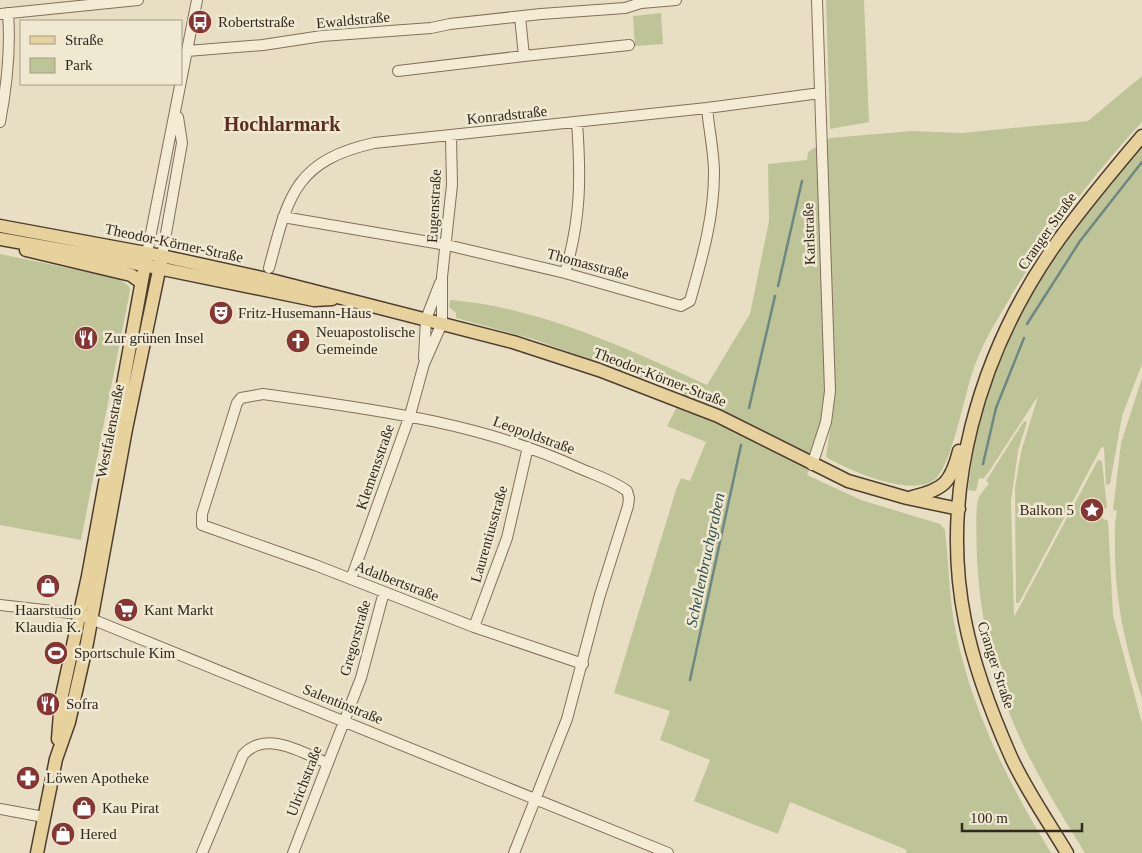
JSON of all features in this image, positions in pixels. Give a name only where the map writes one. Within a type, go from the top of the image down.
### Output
[{"type":"main road","name":"Cranger Straße","points":[[1067,853],[1012,758],[977,669],[965,620],[958,567],[959,509],[969,434],[981,390],[995,354],[1017,308],[1052,249],[1083,207],[1142,136]]},
{"type":"main road","name":"Theodor-Körner-Straße","points":[[0,226],[146,259],[292,285],[442,323],[598,370],[742,427],[812,465],[848,481],[907,498],[959,509]]},
{"type":"main road","name":"Theodor-Körner-Straße","points":[[0,240],[146,259]]},
{"type":"main road","name":"Theodor-Körner-Straße","points":[[0,240],[52,258],[131,275],[141,282]]},
{"type":"main road","name":"Westfalenstraße","points":[[36,853],[56,759],[61,700],[146,259]]},
{"type":"main road","name":"Westfalenstraße","points":[[56,759],[69,722],[92,619],[126,429],[161,262]]},
{"type":"main road","name":"Cranger Straße","points":[[907,498],[938,489],[953,474],[983,368],[995,354]]},
{"type":"street","points":[[0,122],[9,74],[10,42],[4,14],[90,3],[138,0]]},
{"type":"street","name":"Westfalenstraße","points":[[182,82],[197,0]]},
{"type":"street","name":"Ewaldstraße","points":[[188,51],[264,45],[322,36],[376,33],[541,14],[625,8],[640,4],[676,0]]},
{"type":"street","name":"Karlstraße","points":[[812,465],[826,422],[830,391],[817,0]]},
{"type":"street","points":[[520,17],[524,56]]},
{"type":"street","points":[[398,71],[629,45]]},
{"type":"street","name":"Westfalenstraße","points":[[146,259],[181,85]]},
{"type":"street","name":"Konradstraße","points":[[269,268],[283,217],[292,195],[320,164],[347,149],[374,142],[451,136],[820,94]]},
{"type":"street","name":"Westfalenstraße","points":[[161,262],[182,143],[177,108]]},
{"type":"street","name":"Thomasstraße","points":[[283,217],[448,245],[565,273],[681,306],[690,300],[704,252],[712,210],[714,170],[707,108]]},
{"type":"street","points":[[565,273],[576,234],[579,212],[580,182],[577,122]]},
{"type":"street","name":"Eugenstraße","points":[[426,319],[442,277],[448,245],[452,184],[451,136]]},
{"type":"street","name":"Eugenstraße","points":[[442,277],[442,323]]},
{"type":"street","name":"Klemensstraße","points":[[424,364],[426,319]]},
{"type":"street","name":"Klemensstraße","points":[[350,579],[410,415],[424,364],[442,323]]},
{"type":"street","name":"Leopoldstraße","points":[[202,525],[202,514],[230,422],[241,398],[252,394],[410,415],[488,434],[556,457],[621,487],[630,498],[599,598],[567,719],[514,853]]},
{"type":"street","name":"Laurentiusstraße","points":[[474,627],[507,538],[528,447]]},
{"type":"street","name":"Adalbertstraße","points":[[202,525],[474,627],[583,664]]},
{"type":"street","name":"Gregorstraße","points":[[344,720],[361,678],[384,592]]},
{"type":"street","name":"Salentinstraße","points":[[0,605],[79,614],[668,853]]},
{"type":"street","name":"Ulrichstraße","points":[[293,853],[344,720]]},
{"type":"street","points":[[202,853],[243,756],[248,750],[266,743],[277,744],[327,763]]},
{"type":"street","points":[[0,809],[44,817]]},
{"type":"green space","points":[[826,0],[864,0],[869,122],[830,129]]},
{"type":"green space","points":[[661,13],[663,44],[635,46],[633,16]]},
{"type":"green space","points":[[1142,76],[1142,122],[1089,183],[1057,226],[1026,271],[997,320],[975,365],[952,446],[940,474],[933,481],[922,485],[909,486],[879,480],[849,469],[826,457],[830,429],[825,427],[807,475],[861,500],[940,524],[945,530],[950,595],[956,633],[972,691],[982,719],[1007,775],[1051,853],[906,853],[907,850],[790,802],[778,834],[694,801],[710,760],[660,740],[670,711],[614,693],[676,490],[681,478],[690,481],[706,442],[667,426],[684,393],[533,339],[456,318],[456,313],[449,307],[450,300],[483,304],[549,320],[646,357],[707,385],[750,314],[769,221],[768,164],[807,160],[808,152],[830,138],[912,131],[961,133],[1088,121]]},
{"type":"green space","points":[[1142,144],[1142,364],[1122,416],[1110,484],[1106,485],[1104,448],[1102,446],[1019,603],[1016,603],[1015,488],[1021,452],[1038,396],[988,473],[983,479],[979,478],[976,491],[968,490],[975,438],[990,382],[1022,309],[1068,235]]},
{"type":"green space","points":[[0,254],[117,278],[129,286],[130,291],[81,540],[0,525]]},
{"type":"green space","points":[[1142,378],[1142,698],[1126,643],[1119,607],[1115,550],[1117,511],[1113,510],[1121,443]]},
{"type":"green space","points":[[1024,421],[1027,422],[1018,451],[1011,501],[1014,617],[1098,460],[1102,461],[1107,508],[1104,509],[1102,518],[1108,521],[1113,615],[1142,723],[1142,853],[1085,853],[1047,790],[1023,744],[1002,693],[994,667],[979,587],[977,505],[979,497],[989,483],[986,481]]},
{"type":"waterway","points":[[1027,324],[1080,241],[1142,162]]},
{"type":"waterway","name":"Schellenbruchgraben","points":[[778,286],[802,181]]},
{"type":"waterway","name":"Schellenbruchgraben","points":[[749,408],[775,296]]},
{"type":"waterway","points":[[983,464],[996,408],[1024,338]]},
{"type":"waterway","name":"Schellenbruchgraben","points":[[690,680],[741,445]]},
{"type":"place","name":"Robertstraße","points":[[200,22]]},
{"type":"place","name":"Fritz-Husemann-Haus","points":[[221,313]]},
{"type":"place","name":"Zur grünen Insel","points":[[86,338]]},
{"type":"place","name":"Neuapostolische Gemeinde","points":[[298,341]]},
{"type":"place","name":"Balkon 5","points":[[1092,510]]},
{"type":"place","name":"Haarstudio Klaudia K.","points":[[48,586]]},
{"type":"place","name":"Kant Markt","points":[[126,610]]},
{"type":"place","name":"Sportschule Kim","points":[[56,653]]},
{"type":"place","name":"Sofra","points":[[48,704]]},
{"type":"place","name":"Löwen Apotheke","points":[[28,778]]},
{"type":"place","name":"Kau Pirat","points":[[84,808]]},
{"type":"place","name":"Hered","points":[[63,834]]},
{"type":"district","name":"Hochlarmark","points":[[282,124]]}]
